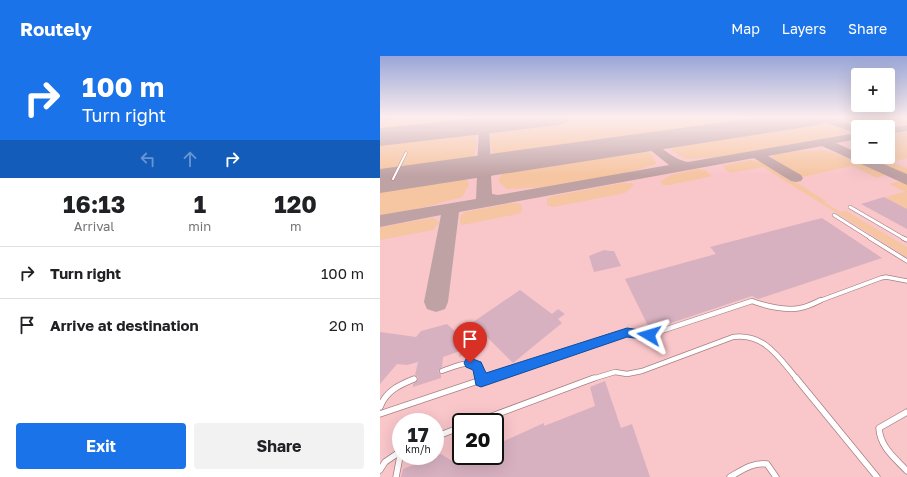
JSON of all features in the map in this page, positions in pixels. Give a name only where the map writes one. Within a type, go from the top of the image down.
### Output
[{"type":"lane","points":[[393,179],[406,153]]},
{"type":"lane","points":[[850,206],[907,240]]},
{"type":"lane","points":[[834,215],[907,261]]},
{"type":"lane","points":[[380,414],[627,332],[649,335],[752,301],[758,304],[800,308],[881,278],[907,281]]},
{"type":"lane","points":[[500,413],[606,374],[615,372],[627,374],[642,371],[733,337],[742,335],[752,336],[762,340],[776,354],[878,477]]},
{"type":"lane","points":[[442,371],[470,363],[477,366],[480,370],[481,381]]},
{"type":"lane","points":[[380,407],[383,399],[389,391],[402,383],[414,379]]},
{"type":"lane","points":[[907,412],[879,428],[878,435],[881,441],[907,471]]},
{"type":"lane","points":[[380,470],[385,462],[392,457]]},
{"type":"lane","points":[[730,477],[754,464],[762,462],[767,464],[776,477]]},
{"type":"lane","points":[[396,477],[398,465]]},
{"type":"shaded area","points":[[380,137],[851,137],[851,164],[895,164],[895,137],[907,137],[907,477],[380,477]]},
{"type":"shaded area","points":[[408,137],[476,137],[477,145],[473,158],[380,171],[380,140]]},
{"type":"shaded area","points":[[491,137],[627,137],[494,155],[490,144]]},
{"type":"shaded area","points":[[737,137],[833,137],[718,157],[686,159],[674,152],[671,147]]},
{"type":"shaded area","points":[[895,137],[907,137],[907,158],[895,161]]},
{"type":"shaded area","points":[[824,150],[851,159],[851,164],[863,164],[884,173],[885,175],[877,178],[852,166],[801,177],[771,158],[775,155],[787,152]]},
{"type":"shaded area","points":[[645,151],[653,155],[656,164],[627,173],[543,187],[507,189],[498,181],[502,173]]},
{"type":"shaded area","points":[[750,160],[763,162],[826,201],[824,202],[840,212],[846,211],[907,247],[907,257],[763,167],[730,173],[722,166]]},
{"type":"shaded area","points":[[895,163],[907,168],[907,176],[881,164]]},
{"type":"shaded area","points":[[697,169],[705,170],[712,176],[669,185],[663,185],[660,182],[671,175]]},
{"type":"shaded area","points":[[466,178],[469,185],[462,197],[418,209],[380,215],[380,191]]},
{"type":"shaded area","points":[[897,182],[907,183],[907,209],[887,199],[886,197],[905,192],[889,184]]},
{"type":"shaded area","points":[[623,183],[631,183],[634,185],[625,193],[553,207],[547,205],[547,199],[553,196]]},
{"type":"shaded area","points":[[512,203],[521,204],[522,211],[518,214],[462,225],[460,222],[461,215],[466,212]]},
{"type":"shaded area","points":[[433,218],[439,223],[433,230],[380,240],[380,227]]},
{"type":"building","points":[[884,197],[907,209],[907,229],[861,204]]},
{"type":"building","points":[[822,218],[882,258],[758,299],[752,296],[650,330],[625,279],[716,254],[710,247]]},
{"type":"building","points":[[604,250],[614,251],[621,266],[594,272],[589,256]]},
{"type":"building","points":[[520,290],[552,314],[558,309],[565,314],[558,319],[562,323],[513,363],[485,335],[467,348],[467,354],[459,357],[460,351],[443,357],[442,367],[438,371],[441,378],[413,387],[413,384],[418,380],[418,377],[415,375],[418,362],[407,365],[397,364],[380,384],[380,332],[416,337],[421,331],[447,324],[457,333]]},
{"type":"building","points":[[605,381],[621,428],[632,424],[650,477],[401,477],[403,469],[413,465],[444,465],[444,456],[452,461],[452,465],[504,465],[504,441],[544,423],[544,426],[595,406],[590,387]]},
{"type":"taxiway","points":[[484,137],[484,175]]},
{"type":"taxiway","points":[[823,142],[851,137]]},
{"type":"taxiway","points":[[756,154],[823,142]]},
{"type":"taxiway","points":[[823,142],[907,180]]},
{"type":"taxiway","points":[[632,144],[652,146],[676,164],[687,166]]},
{"type":"taxiway","points":[[451,208],[756,154]]},
{"type":"taxiway","points":[[756,154],[796,178]]},
{"type":"taxiway","points":[[484,175],[492,168],[508,162]]},
{"type":"taxiway","points":[[458,170],[477,171],[484,176]]},
{"type":"taxiway","points":[[484,176],[484,198],[498,200]]},
{"type":"taxiway","points":[[380,221],[451,208]]},
{"type":"taxiway","points":[[436,302],[451,208]]},
{"type":"runway","points":[[380,181],[684,137]]},
{"type":"route","points":[[470,363],[477,366],[480,370],[481,381],[627,332],[649,335]]}]
